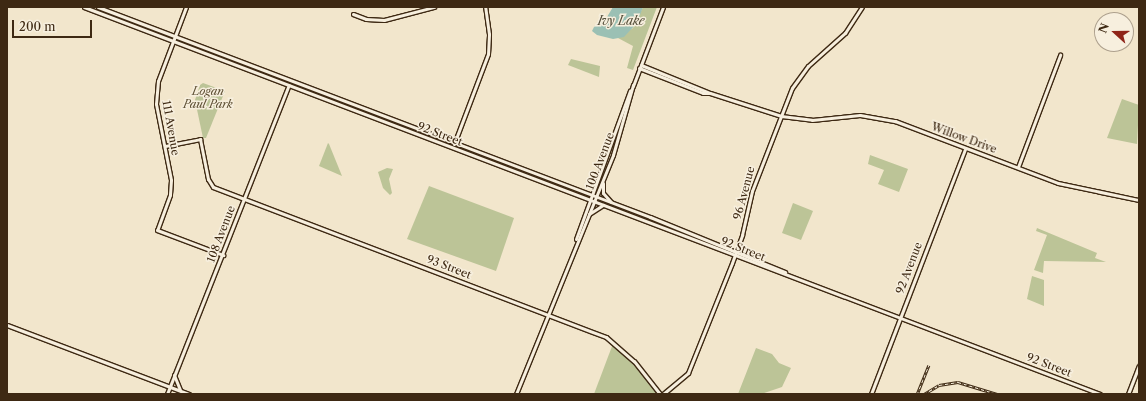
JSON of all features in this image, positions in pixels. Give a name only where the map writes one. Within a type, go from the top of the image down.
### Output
[{"type":"street","name":"92 Street","points":[[84,7],[1100,394]]},
{"type":"street","name":"92 Street","points":[[98,7],[454,144],[736,250],[790,275]]},
{"type":"street","name":"111 Avenue","points":[[186,7],[158,81],[156,104],[172,180],[170,195],[157,230],[223,255]]},
{"type":"street","points":[[353,14],[384,20],[434,7]]},
{"type":"street","points":[[453,148],[488,54],[489,34],[485,7]]},
{"type":"street","name":"100 Avenue","points":[[516,394],[576,240],[589,200],[663,7]]},
{"type":"street","name":"96 Avenue","points":[[663,394],[688,373],[735,255],[752,191],[780,116],[799,77],[814,60],[845,33],[862,7]]},
{"type":"street","points":[[1018,167],[1060,56]]},
{"type":"street","name":"Willow Drive","points":[[640,66],[710,93],[780,116],[802,120],[854,114],[880,118],[1018,167],[1072,188],[1139,200]]},
{"type":"street","name":"108 Avenue","points":[[167,394],[291,80]]},
{"type":"street","name":"100 Avenue","points":[[576,240],[603,181],[624,121],[633,85]]},
{"type":"street","name":"93 Street","points":[[165,146],[200,139],[208,179],[212,186],[606,337],[634,361],[660,394]]},
{"type":"street","name":"92 Avenue","points":[[871,394],[965,149]]},
{"type":"street","points":[[603,181],[603,193],[613,204]]},
{"type":"street","points":[[588,215],[603,205]]},
{"type":"street","points":[[7,324],[188,394]]},
{"type":"street","points":[[1128,394],[1139,366]]},
{"type":"street","points":[[174,375],[181,391]]},
{"type":"green space","points":[[643,7],[657,7],[633,70],[627,68],[633,46],[618,38],[633,28]]},
{"type":"green space","points":[[571,59],[600,66],[599,77],[568,65]]},
{"type":"green space","name":"Logan Paul Park","points":[[203,83],[225,91],[206,138],[203,138],[195,100],[200,85]]},
{"type":"green space","points":[[1122,99],[1139,105],[1137,144],[1107,138]]},
{"type":"green space","points":[[328,143],[329,144],[342,176],[319,166]]},
{"type":"green space","points":[[870,155],[908,169],[899,192],[878,184],[884,170],[868,164]]},
{"type":"green space","points":[[387,168],[393,169],[389,179],[392,193],[390,195],[383,188],[378,172]]},
{"type":"green space","points":[[429,186],[514,218],[496,271],[407,239]]},
{"type":"green space","points":[[793,203],[813,211],[801,240],[782,233]]},
{"type":"green space","points":[[1037,228],[1097,253],[1095,258],[1106,262],[1044,261],[1043,273],[1034,270],[1047,235],[1036,231]]},
{"type":"green space","points":[[1032,276],[1044,280],[1044,306],[1027,299]]},
{"type":"green space","points":[[614,341],[636,361],[660,394],[594,394]]},
{"type":"green space","points":[[756,348],[772,354],[779,363],[791,368],[782,387],[761,394],[738,394]]},
{"type":"water","name":"Ivy Lake","points":[[613,7],[643,7],[637,23],[624,37],[613,39],[597,35],[592,31],[594,27],[607,17]]},
{"type":"railway","points":[[917,394],[929,365]]},
{"type":"railway","points":[[924,394],[939,385],[958,382],[997,394]]}]
